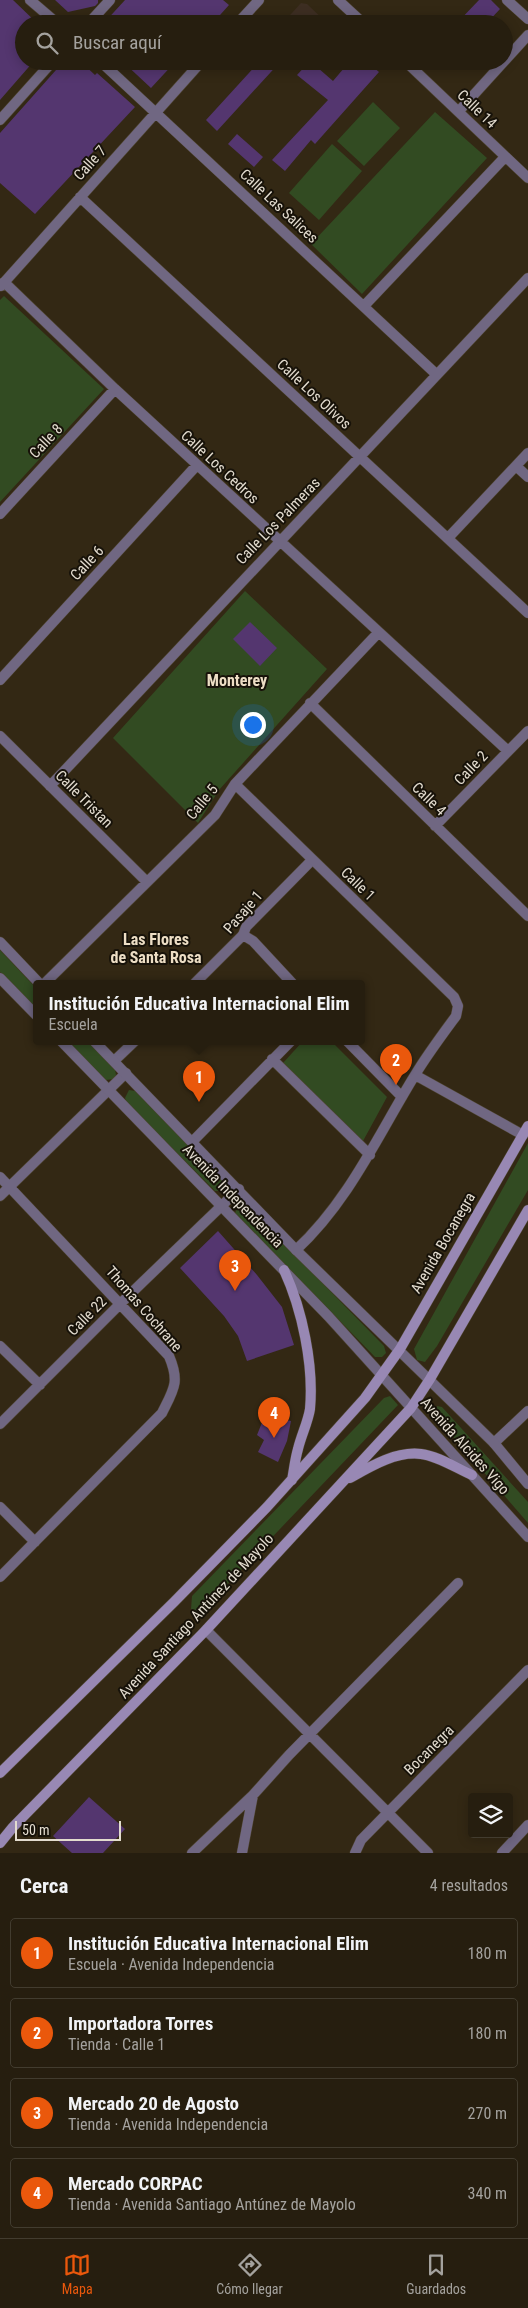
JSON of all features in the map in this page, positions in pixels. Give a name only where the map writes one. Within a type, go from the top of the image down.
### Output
[{"type":"main road","name":"Avenida Bocanegra","points":[[381,1374],[400,1349],[525,1130]]},
{"type":"main road","points":[[411,1408],[430,1379],[528,1210]]},
{"type":"main road","points":[[284,1270],[300,1313],[309,1365],[310,1409],[298,1450],[292,1480]]},
{"type":"main road","name":"Avenida Santiago Antúnez de Mayolo","points":[[0,1772],[174,1602],[292,1480],[365,1398],[381,1374]]},
{"type":"main road","name":"Avenida Santiago Antúnez de Mayolo","points":[[0,1843],[13,1827],[206,1630],[411,1408]]},
{"type":"main road","points":[[341,1483],[375,1464],[401,1455],[421,1454],[443,1461],[472,1475]]},
{"type":"street","points":[[30,0],[48,15]]},
{"type":"street","points":[[96,15],[110,0]]},
{"type":"street","points":[[246,15],[260,0]]},
{"type":"street","points":[[338,0],[354,15]]},
{"type":"street","points":[[507,0],[528,19]]},
{"type":"street","points":[[513,52],[528,35]]},
{"type":"street","points":[[0,120],[45,70]]},
{"type":"street","name":"Calle Las Salices","points":[[110,70],[436,374]]},
{"type":"street","name":"Calle 7","points":[[2,284],[194,70]]},
{"type":"street","name":"Calle 14","points":[[415,70],[528,178]]},
{"type":"street","points":[[459,111],[496,70]]},
{"type":"street","points":[[364,306],[505,157]]},
{"type":"street","name":"Calle Los Olivos","points":[[80,197],[528,613]]},
{"type":"street","name":"Calle Los Palmeras","points":[[50,786],[528,278]]},
{"type":"street","name":"Calle Los Cedros","points":[[2,284],[508,751]]},
{"type":"street","name":"Calle 8","points":[[0,514],[115,389]]},
{"type":"street","points":[[448,538],[528,453]]},
{"type":"street","name":"Calle 6","points":[[0,680],[197,465]]},
{"type":"street","points":[[516,466],[528,477]]},
{"type":"street","name":"Calle 5","points":[[47,980],[214,815],[235,784],[378,633]]},
{"type":"street","name":"Calle 4","points":[[310,703],[528,916]]},
{"type":"street","name":"Calle 2","points":[[435,826],[528,731]]},
{"type":"street","name":"Calle Tristan","points":[[0,736],[147,882]]},
{"type":"street","name":"Calle 1","points":[[235,784],[454,997],[458,1006],[456,1016],[415,1075]]},
{"type":"street","name":"Pasaje 1","points":[[198,980],[243,935],[246,927],[312,860]]},
{"type":"street","points":[[243,935],[253,941],[289,980]]},
{"type":"street","points":[[0,942],[35,980]]},
{"type":"street","points":[[0,978],[33,1012]]},
{"type":"street","name":"Avenida Independencia","points":[[65,1045],[284,1270],[381,1374]]},
{"type":"street","name":"Avenida Independencia","points":[[98,1045],[193,1141],[296,1250],[400,1349]]},
{"type":"street","points":[[114,1061],[131,1045]]},
{"type":"street","points":[[193,1141],[287,1045]]},
{"type":"street","points":[[351,1045],[402,1097]]},
{"type":"street","points":[[272,1059],[370,1155]]},
{"type":"street","points":[[0,1196],[126,1073]]},
{"type":"street","points":[[296,1250],[326,1218],[370,1155],[415,1075],[525,1130]]},
{"type":"street","name":"Thomas Cochrane","points":[[0,1177],[169,1356],[176,1372],[176,1385],[162,1413],[0,1577]]},
{"type":"street","name":"Calle 22","points":[[0,1424],[239,1189]]},
{"type":"street","points":[[0,1346],[40,1385]]},
{"type":"street","name":"Avenida Alcides Vigo","points":[[400,1349],[494,1443],[528,1484]]},
{"type":"street","name":"Avenida Alcides Vigo","points":[[381,1374],[528,1537]]},
{"type":"street","points":[[494,1443],[528,1410]]},
{"type":"street","points":[[0,1507],[35,1542]]},
{"type":"street","points":[[192,1853],[253,1795],[310,1734],[458,1584]]},
{"type":"street","points":[[206,1630],[428,1853]]},
{"type":"street","name":"Bocanegra","points":[[355,1853],[361,1840],[528,1670]]},
{"type":"street","points":[[242,1853],[253,1795]]},
{"type":"street","points":[[502,1853],[528,1825]]},
{"type":"shaded area","points":[[301,3],[307,4],[319,15],[290,15]]},
{"type":"green space","points":[[373,102],[400,128],[364,166],[337,141]]},
{"type":"green space","points":[[435,112],[487,158],[362,294],[311,244]]},
{"type":"green space","points":[[332,144],[362,171],[319,220],[289,193]]},
{"type":"green space","points":[[4,296],[104,389],[0,502],[0,300]]},
{"type":"green space","points":[[245,591],[327,669],[219,790],[198,823],[113,738]]},
{"type":"green space","points":[[0,950],[33,985],[33,1006],[0,972]]},
{"type":"green space","points":[[71,1045],[92,1045],[115,1069],[116,1075],[114,1079],[106,1080]]},
{"type":"green space","points":[[299,1045],[335,1045],[387,1097],[363,1141],[283,1063]]},
{"type":"green space","points":[[129,1090],[135,1091],[222,1179],[224,1187],[219,1191],[215,1191],[127,1103],[125,1098]]},
{"type":"green space","points":[[528,1143],[528,1190],[437,1346],[425,1362],[417,1360],[414,1349]]},
{"type":"green space","points":[[242,1204],[250,1209],[384,1346],[386,1353],[382,1357],[375,1357],[235,1213]]},
{"type":"green space","points":[[390,1396],[398,1405],[200,1613],[191,1609],[192,1596],[384,1398]]},
{"type":"green space","points":[[437,1406],[442,1407],[528,1502],[528,1523],[434,1415]]},
{"type":"building","points":[[0,0],[13,0],[29,15],[15,15],[15,70],[26,70],[0,100]]},
{"type":"building","points":[[55,0],[98,0],[98,3],[95,6],[68,12]]},
{"type":"building","points":[[125,0],[223,0],[229,5],[220,15],[111,15]]},
{"type":"building","points":[[479,0],[491,0],[500,9],[494,15],[465,15]]},
{"type":"building","points":[[56,70],[90,70],[95,75],[97,73],[135,107],[35,214],[0,183],[0,133]]},
{"type":"building","points":[[132,70],[168,70],[151,88]]},
{"type":"building","points":[[252,70],[273,70],[217,131],[206,120]]},
{"type":"building","points":[[302,70],[320,70],[333,81],[342,70],[377,70],[379,72],[315,144],[311,140],[285,171],[272,160],[328,100],[297,75]]},
{"type":"building","points":[[237,134],[263,157],[254,167],[228,144]]},
{"type":"building","points":[[250,622],[277,648],[260,666],[233,639]]},
{"type":"building","points":[[218,1231],[282,1307],[294,1345],[247,1361],[238,1336],[224,1316],[180,1268]]},
{"type":"building","points":[[265,1415],[291,1421],[287,1441],[278,1462],[258,1452],[264,1440],[257,1435]]},
{"type":"building","points":[[89,1797],[125,1829],[103,1853],[72,1853],[53,1836]]},
{"type":"place","name":"Importadora Torres","points":[[396,1085]]},
{"type":"place","name":"Institución Educativa Internacional Elim","points":[[199,1102]]},
{"type":"place","name":"Mercado 20 de Agosto","points":[[235,1291]]},
{"type":"place","name":"Mercado CORPAC","points":[[274,1438]]},
{"type":"district","name":"Monterey","points":[[237,680]]},
{"type":"district","name":"Las Flores de Santa Rosa","points":[[156,948]]}]
